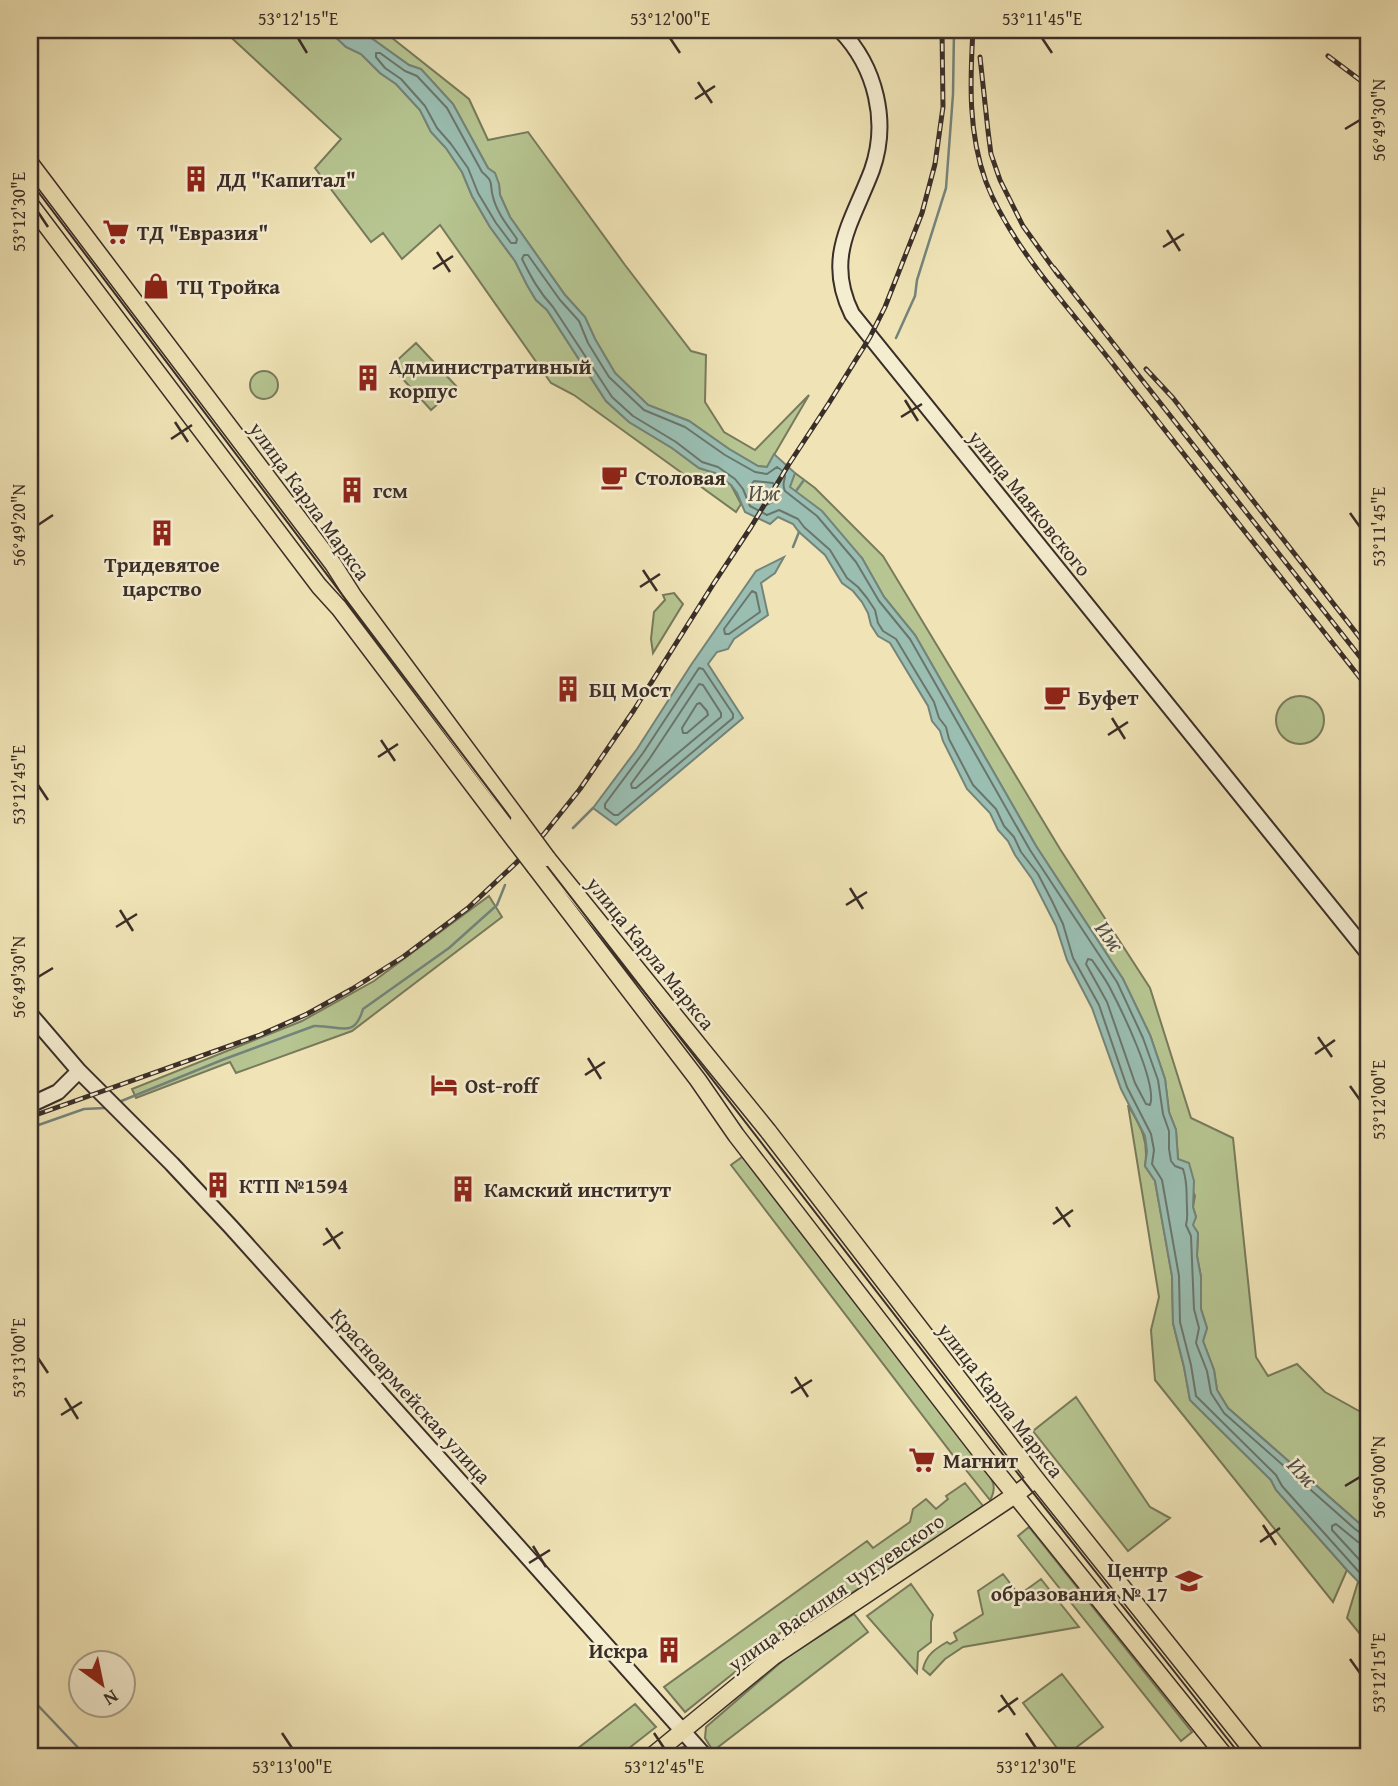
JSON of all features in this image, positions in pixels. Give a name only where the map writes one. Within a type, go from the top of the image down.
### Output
[{"type":"main road","name":"улица Маяковского","points":[[841,30],[861,55],[877,97],[880,121],[873,168],[847,230],[839,268],[845,301],[852,314],[1368,953]]},
{"type":"main road","name":"улица Карла Маркса","points":[[30,163],[337,570],[513,825]]},
{"type":"main road","name":"улица Карла Маркса","points":[[30,204],[319,586],[513,825],[736,1135],[1015,1495],[1225,1756]]},
{"type":"main road","points":[[319,586],[337,570]]},
{"type":"main road","name":"улица Карла Маркса","points":[[541,862],[752,1110],[1036,1479],[1257,1756]]},
{"type":"main road","name":"Красноармейская улица","points":[[30,1014],[79,1071],[231,1227],[705,1756]]},
{"type":"main road","points":[[30,1105],[58,1092],[79,1071]]},
{"type":"main road","name":"улица Василия Чугуевского","points":[[652,1756],[785,1648],[1036,1479]]},
{"type":"green space","points":[[223,30],[328,30],[346,47],[361,54],[396,84],[420,110],[431,132],[462,172],[490,227],[515,261],[536,300],[547,310],[606,401],[629,422],[699,468],[715,473],[731,485],[741,504],[736,512],[574,395],[551,383],[440,225],[402,259],[383,233],[371,242],[315,168],[341,139]]},
{"type":"green space","points":[[360,30],[382,30],[469,99],[488,140],[528,132],[691,351],[706,355],[705,402],[724,432],[755,450],[809,395],[767,467],[758,466],[729,449],[689,421],[648,405],[615,373],[585,317],[565,295],[510,217],[500,195],[499,184],[453,104],[421,69],[409,65]]},
{"type":"green space","points":[[416,343],[457,387],[431,410],[391,366]]},
{"type":"green space","points":[[264,371],[274,375],[278,385],[274,395],[264,399],[254,395],[250,385],[254,375]]},
{"type":"green space","points":[[795,473],[815,488],[883,556],[1060,849],[1150,988],[1191,1118],[1233,1138],[1256,1357],[1268,1376],[1297,1364],[1325,1392],[1368,1416],[1368,1531],[1228,1408],[1217,1390],[1214,1370],[1203,1341],[1207,1328],[1201,1309],[1198,1233],[1192,1225],[1196,1217],[1193,1207],[1195,1196],[1178,1159],[1176,1130],[1169,1112],[1165,1079],[1150,1035],[1123,979],[1036,846],[915,635],[884,597],[862,558],[789,487]]},
{"type":"green space","points":[[674,593],[683,604],[653,653],[651,639],[654,612],[665,600],[663,595]]},
{"type":"green space","points":[[1300,696],[1309,697],[1317,703],[1323,711],[1323,729],[1317,737],[1309,743],[1300,744],[1291,743],[1283,737],[1277,729],[1276,720],[1277,711],[1283,703],[1291,697]]},
{"type":"green space","points":[[489,896],[502,917],[352,1031],[236,1073],[230,1062],[136,1098],[132,1089],[302,1021],[374,981]]},
{"type":"green space","points":[[1128,1105],[1143,1134],[1145,1166],[1155,1181],[1172,1276],[1173,1323],[1190,1400],[1271,1480],[1276,1490],[1347,1570],[1333,1602],[1155,1380],[1151,1330],[1159,1297]]},
{"type":"green space","points":[[745,1155],[976,1456],[962,1467],[731,1165]]},
{"type":"green space","points":[[1076,1397],[1150,1507],[1170,1518],[1128,1551],[1033,1431]]},
{"type":"green space","points":[[978,1461],[993,1484],[990,1500],[966,1470]]},
{"type":"green space","points":[[965,1483],[983,1506],[839,1601],[834,1593],[802,1616],[800,1614],[790,1620],[791,1623],[755,1656],[685,1712],[664,1687],[867,1541],[873,1548],[910,1522],[913,1509],[926,1499],[936,1509],[948,1499],[946,1496]]},
{"type":"green space","points":[[1029,1527],[1192,1732],[1181,1741],[1018,1536]]},
{"type":"green space","points":[[1003,1574],[1019,1595],[1041,1579],[1079,1627],[963,1647],[945,1659],[930,1675],[923,1669],[929,1656],[947,1642],[950,1644],[957,1640],[954,1633],[983,1614],[978,1591]]},
{"type":"green space","points":[[1358,1582],[1368,1592],[1368,1644],[1347,1618]]},
{"type":"green space","points":[[911,1584],[933,1615],[931,1642],[918,1652],[917,1673],[867,1616]]},
{"type":"green space","points":[[854,1614],[868,1632],[713,1751],[705,1738],[706,1727],[787,1657]]},
{"type":"green space","points":[[1062,1674],[1103,1727],[1065,1756],[1023,1703]]},
{"type":"green space","points":[[635,1704],[656,1727],[619,1756],[582,1756],[577,1749]]},
{"type":"green space","points":[[686,1746],[700,1756],[666,1756],[674,1750]]},
{"type":"water","name":"Иж","points":[[328,30],[360,30],[409,65],[421,69],[453,104],[488,168],[495,173],[500,195],[510,217],[565,295],[585,317],[615,373],[648,405],[689,421],[758,466],[767,467],[774,454],[795,473],[790,487],[822,511],[862,558],[884,597],[915,635],[1036,846],[1123,979],[1150,1035],[1165,1079],[1169,1112],[1176,1130],[1178,1159],[1189,1163],[1194,1181],[1193,1207],[1196,1217],[1193,1225],[1198,1233],[1201,1309],[1207,1328],[1203,1341],[1214,1370],[1217,1390],[1228,1408],[1368,1531],[1368,1592],[1276,1490],[1271,1480],[1190,1400],[1173,1323],[1172,1276],[1155,1181],[1145,1166],[1145,1136],[1121,1089],[1092,1008],[1067,960],[1056,926],[1032,879],[998,830],[990,813],[967,789],[940,731],[932,721],[928,706],[890,643],[878,636],[862,602],[842,583],[825,555],[793,524],[778,517],[770,524],[745,512],[731,485],[715,473],[699,468],[629,422],[606,401],[547,310],[536,300],[515,261],[472,196],[462,172],[431,132],[420,110],[396,84],[361,54],[346,47]]},
{"type":"water","points":[[784,557],[775,573],[761,583],[768,615],[734,639],[728,649],[717,652],[708,664],[743,718],[616,825],[593,808],[637,749],[756,571]]},
{"type":"waterway","points":[[896,338],[915,296],[917,280],[946,188],[953,94],[954,30]]},
{"type":"waterway","points":[[796,491],[804,480]]},
{"type":"waterway","points":[[793,547],[799,532]]},
{"type":"waterway","points":[[573,828],[593,808]]},
{"type":"waterway","points":[[119,1102],[314,1026],[350,1028],[355,1025],[363,1009],[449,948],[497,905],[505,885]]},
{"type":"waterway","points":[[30,1128],[84,1109],[105,1108]]},
{"type":"waterway","points":[[30,1697],[86,1756]]},
{"type":"tram line","points":[[30,181],[543,861],[1004,1456],[1241,1756]]},
{"type":"railway","points":[[30,1117],[260,1035],[307,1014],[403,957],[468,908],[544,834],[580,789],[634,710],[829,403],[870,337],[885,307],[922,213],[935,164],[943,107],[942,30]]},
{"type":"railway","points":[[973,30],[971,88],[976,145],[986,182],[1011,231],[1044,279],[1368,688]]},
{"type":"railway","points":[[1328,56],[1368,86]]},
{"type":"railway","points":[[980,57],[991,154],[1000,180],[1023,226],[1059,276]]},
{"type":"railway","points":[[1054,268],[1368,667]]},
{"type":"railway","points":[[1146,369],[1173,398],[1368,648]]},
{"type":"place","name":"ДД \"Капитал\"","points":[[196,179]]},
{"type":"place","name":"ТД \"Евразия\"","points":[[116,232]]},
{"type":"place","name":"ТЦ Тройка","points":[[156,286]]},
{"type":"place","name":"Административный корпус","points":[[368,378]]},
{"type":"place","name":"Столовая","points":[[614,477]]},
{"type":"place","name":"гсм","points":[[352,490]]},
{"type":"place","name":"Тридевятое царство","points":[[162,533]]},
{"type":"place","name":"БЦ Мост","points":[[568,689]]},
{"type":"place","name":"Буфет","points":[[1057,697]]},
{"type":"place","name":"Ost-roff","points":[[444,1085]]},
{"type":"place","name":"КТП №1594","points":[[218,1185]]},
{"type":"place","name":"Камский институт","points":[[463,1189]]},
{"type":"place","name":"Магнит","points":[[922,1460]]},
{"type":"place","name":"Центр образования № 17","points":[[1189,1581]]},
{"type":"place","name":"Искра","points":[[669,1650]]}]
